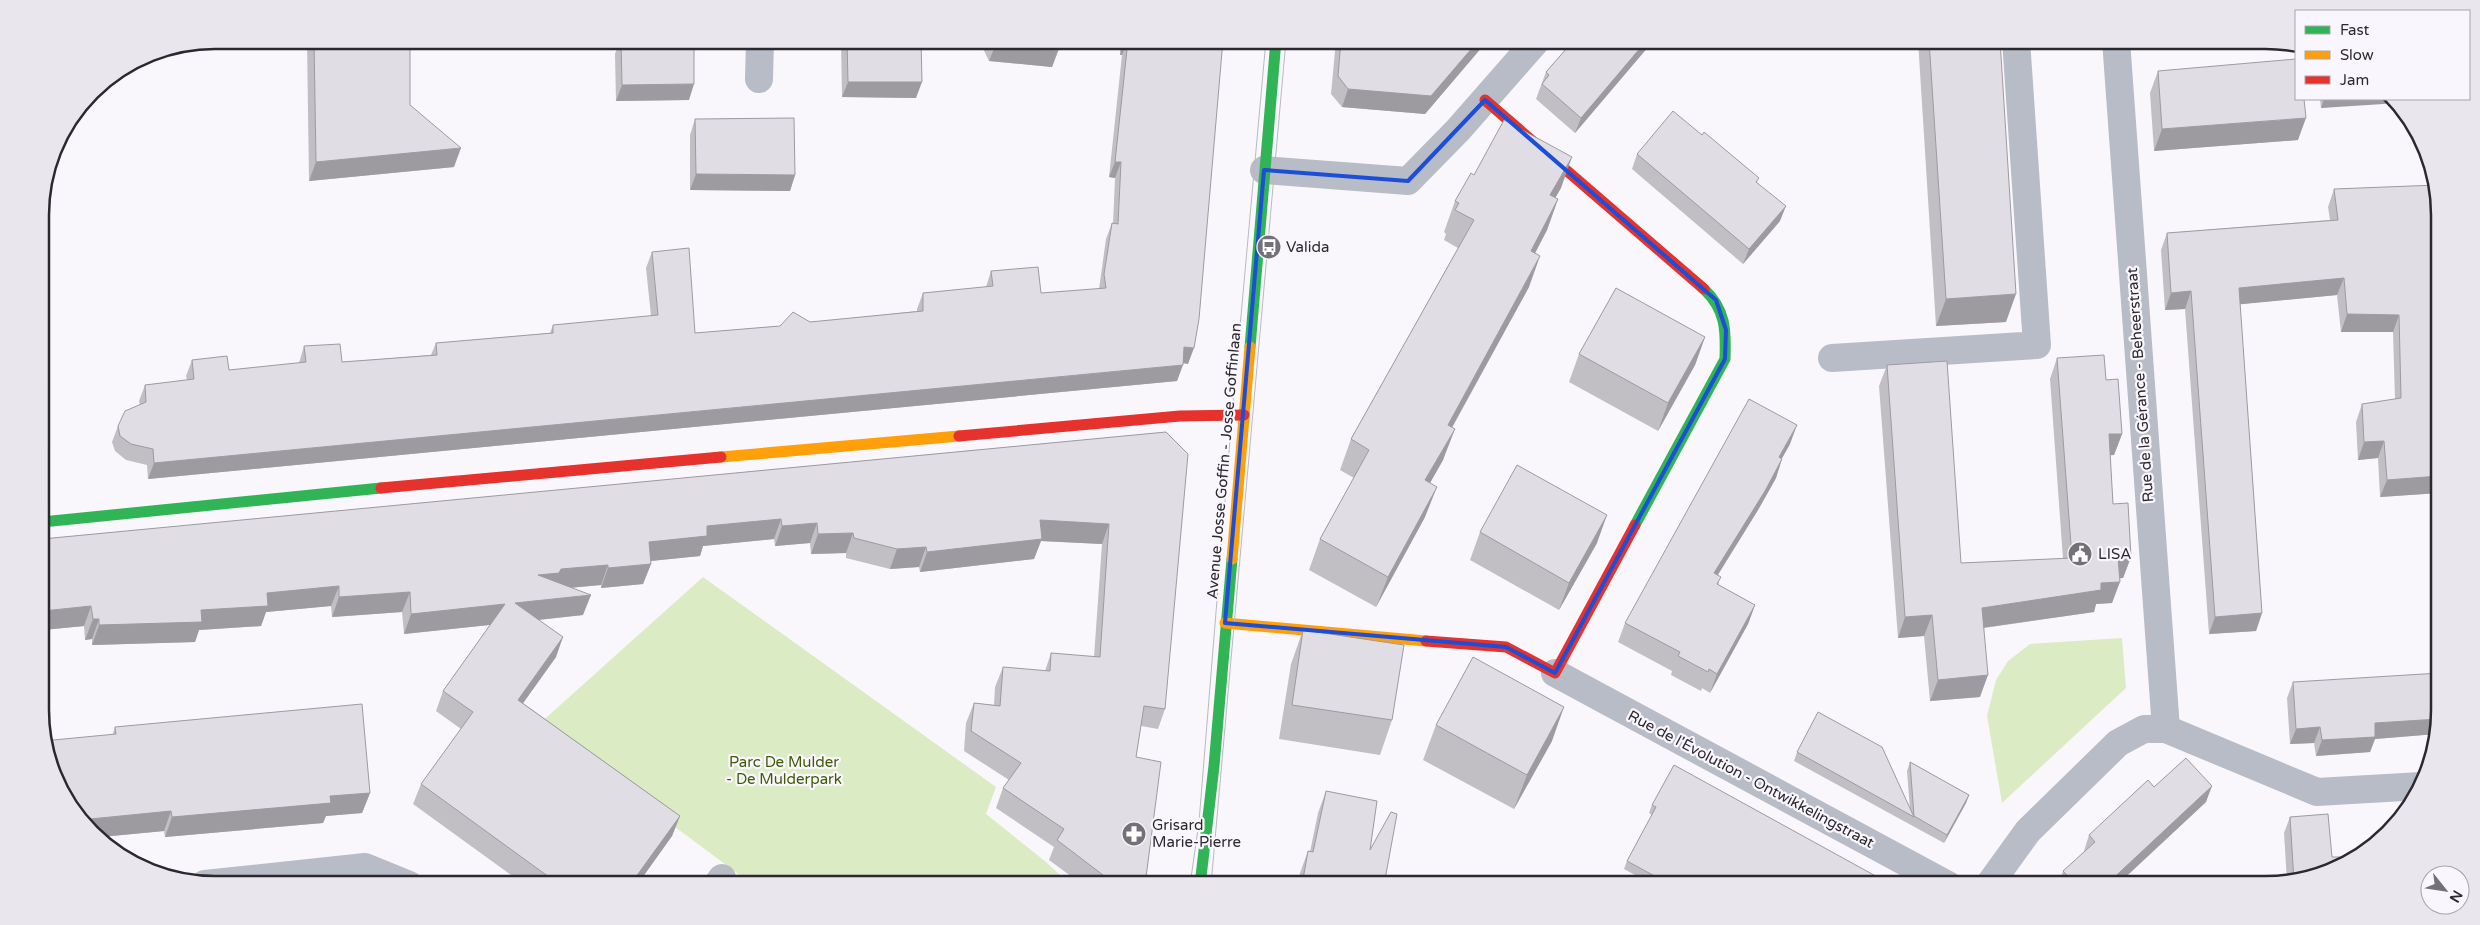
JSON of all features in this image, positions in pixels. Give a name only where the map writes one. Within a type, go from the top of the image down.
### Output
[{"type":"street","points":[[759,79],[760,49]]},
{"type":"street","name":"Avenue Josse Goffin - Josse Goffinlaan","points":[[1201,876],[1213,776],[1275,49]]},
{"type":"street","points":[[1264,170],[1408,180],[1485,100],[1529,49]]},
{"type":"street","points":[[1832,358],[2037,345],[2017,49]]},
{"type":"street","name":"Rue de la Gérance - Beheerstraat","points":[[2117,49],[2166,729]]},
{"type":"street","points":[[1225,623],[1422,641],[1506,646],[1554,673],[1726,359],[1726,330],[1716,300],[1678,265],[1485,100]]},
{"type":"street","points":[[49,521],[303,495],[1130,420],[1180,416],[1244,415]]},
{"type":"street","name":"Rue de l'Évolution - Ontwikkelingstraat","points":[[1554,673],[1931,876]]},
{"type":"street","points":[[1996,876],[2028,831],[2118,743],[2144,729],[2166,729],[2317,792],[2413,786]]},
{"type":"street","points":[[280,876],[365,867],[387,876]]},
{"type":"highlighted area","points":[[1485,100],[1716,300],[1726,330],[1725,359],[1555,673],[1506,647],[1225,623],[1264,170],[1408,181]]},
{"type":"green space","name":"Parc De Mulder - De Mulderpark","points":[[703,577],[996,787],[986,814],[1061,876],[741,876],[538,725]]},
{"type":"green space","points":[[2122,638],[2126,688],[2002,803],[1987,716],[1996,680],[2008,661],[2030,644]]},
{"type":"building","points":[[314,49],[410,49],[410,105],[461,148],[316,162]]},
{"type":"building","points":[[621,49],[694,49],[694,84],[622,85]]},
{"type":"building","points":[[847,49],[921,49],[922,82],[848,82]]},
{"type":"building","points":[[1033,49],[1058,49],[1058,51]]},
{"type":"building","points":[[1127,49],[1222,49],[1199,319],[1194,348],[1184,347],[1183,365],[154,463],[153,449],[131,444],[120,436],[118,426],[125,411],[146,402],[145,385],[194,379],[192,360],[227,356],[229,370],[306,362],[304,346],[340,344],[342,362],[437,355],[436,343],[553,333],[553,325],[658,315],[652,252],[689,248],[695,333],[780,326],[793,312],[810,322],[923,311],[923,293],[993,286],[991,271],[1038,267],[1041,293],[1106,288],[1104,274],[1112,223],[1118,224],[1121,162],[1115,162]]},
{"type":"building","points":[[1340,49],[1471,49],[1431,96],[1348,89],[1338,76]]},
{"type":"building","points":[[1566,49],[1639,49],[1581,118],[1542,84],[1549,75],[1546,72]]},
{"type":"building","points":[[1930,49],[2001,49],[2016,294],[1946,299]]},
{"type":"building","points":[[2295,59],[2295,100],[2304,100],[2306,118],[2162,129],[2158,71]]},
{"type":"building","points":[[1673,111],[1702,135],[1704,132],[1759,178],[1756,182],[1786,206],[1749,249],[1637,154]]},
{"type":"building","points":[[794,118],[795,175],[696,174],[695,119]]},
{"type":"building","points":[[1504,120],[1572,157],[1550,195],[1558,199],[1531,251],[1540,256],[1448,425],[1455,429],[1425,480],[1437,487],[1388,577],[1320,539],[1369,450],[1351,439],[1474,220],[1455,210],[1459,203],[1455,201],[1471,173],[1474,175]]},
{"type":"building","points":[[2429,185],[2431,214],[2431,477],[2387,480],[2384,441],[2364,442],[2362,404],[2401,398],[2399,315],[2347,314],[2344,278],[2239,288],[2262,613],[2215,617],[2191,291],[2171,293],[2167,233],[2338,220],[2334,189]]},
{"type":"building","points":[[1616,288],[1705,337],[1668,403],[1579,354]]},
{"type":"building","points":[[2104,355],[2106,380],[2118,379],[2122,434],[2109,434],[2113,504],[2128,503],[2131,557],[2118,558],[2120,582],[2101,583],[2101,590],[1982,608],[1988,675],[1938,680],[1932,615],[1905,617],[1887,365],[1947,361],[1961,563],[2072,558],[2057,358]]},
{"type":"building","points":[[1749,399],[1797,425],[1779,457],[1782,459],[1765,491],[1714,573],[1721,577],[1717,584],[1755,605],[1717,674],[1709,669],[1708,672],[1678,656],[1680,652],[1625,623]]},
{"type":"building","points":[[1166,432],[1188,454],[1165,709],[1144,706],[1136,757],[1161,762],[1146,876],[1103,876],[1057,840],[1064,829],[1003,788],[1021,763],[971,731],[974,703],[1000,706],[1003,667],[1050,671],[1051,653],[1100,657],[1109,524],[1040,520],[1042,539],[927,552],[926,547],[897,549],[854,538],[853,533],[818,534],[817,523],[782,526],[781,519],[707,526],[707,536],[649,542],[651,564],[608,568],[608,565],[561,569],[559,573],[538,575],[591,595],[515,603],[563,637],[518,700],[680,816],[637,876],[548,876],[421,784],[473,712],[443,691],[505,604],[411,614],[410,592],[339,597],[339,586],[267,593],[268,606],[201,610],[202,622],[99,625],[99,619],[93,619],[91,606],[49,610],[49,538]]},
{"type":"building","points":[[1517,465],[1607,515],[1569,583],[1480,532]]},
{"type":"building","points":[[1303,630],[1404,645],[1392,720],[1292,705]]},
{"type":"building","points":[[1473,657],[1564,707],[1527,775],[1436,725]]},
{"type":"building","points":[[2431,674],[2431,720],[2375,723],[2375,737],[2322,740],[2320,727],[2296,729],[2293,682]]},
{"type":"building","points":[[362,704],[370,793],[330,796],[331,803],[172,817],[171,811],[89,819],[66,784],[52,740],[116,734],[115,727]]},
{"type":"building","points":[[1818,712],[1882,747],[1914,817],[1797,752]]},
{"type":"building","points":[[2186,758],[2212,786],[2116,876],[2068,876],[2063,871],[2095,842],[2089,835],[2148,780],[2154,787]]},
{"type":"building","points":[[1910,762],[1969,795],[1947,835],[1914,816]]},
{"type":"building","points":[[1674,765],[1876,876],[1654,876],[1627,861],[1656,807],[1652,805]]},
{"type":"building","points":[[1326,791],[1377,801],[1370,850],[1391,812],[1397,814],[1386,876],[1304,876],[1308,851],[1313,852]]},
{"type":"building","points":[[2328,814],[2332,857],[2340,858],[2309,871],[2294,874],[2290,817]]},
{"type":"tram line","points":[[1191,876],[1199,822],[1232,415],[1265,49]]},
{"type":"tram line","points":[[1212,876],[1285,49]]},
{"type":"traffic: fast","points":[[1250,347],[1275,49]]},
{"type":"traffic: fast","points":[[1635,525],[1725,359],[1725,330],[1721,313],[1704,289]]},
{"type":"traffic: fast","points":[[49,521],[381,488]]},
{"type":"traffic: fast","points":[[1201,876],[1214,766],[1232,559]]},
{"type":"traffic: slow","points":[[1232,559],[1250,347]]},
{"type":"traffic: slow","points":[[721,457],[959,436]]},
{"type":"traffic: slow","points":[[1225,623],[1426,641]]},
{"type":"traffic: jam","points":[[1485,100],[1704,289]]},
{"type":"traffic: jam","points":[[959,436],[1180,416],[1244,415]]},
{"type":"traffic: jam","points":[[381,488],[721,457]]},
{"type":"traffic: jam","points":[[1426,641],[1506,647],[1555,673],[1635,525]]},
{"type":"place","name":"Valida","points":[[1269,247]]},
{"type":"place","name":"LISA","points":[[2080,554]]},
{"type":"place","name":"Grisard Marie-Pierre","points":[[1134,834]]}]
